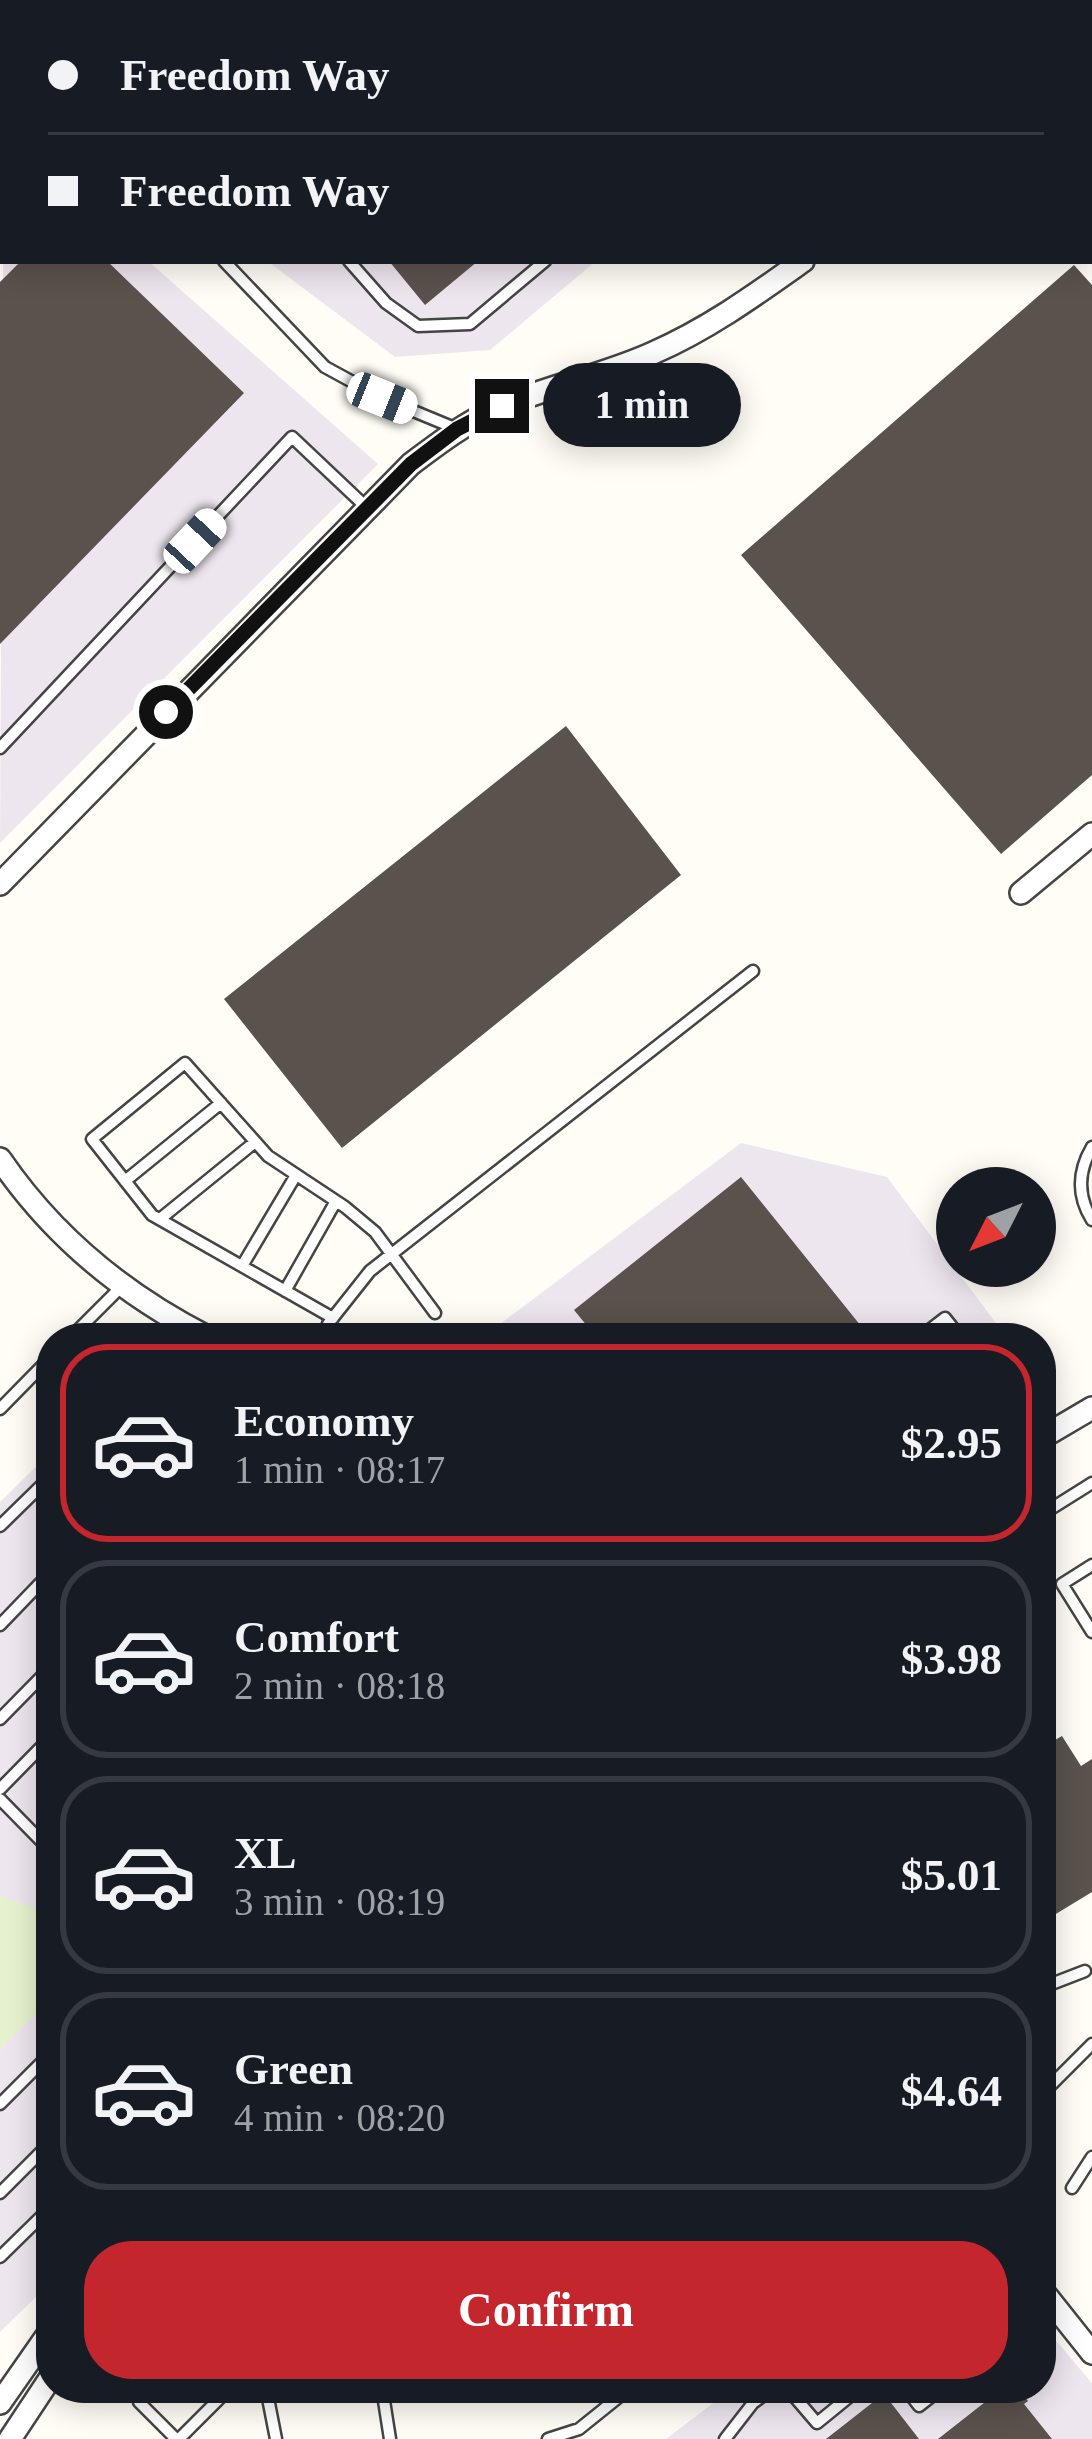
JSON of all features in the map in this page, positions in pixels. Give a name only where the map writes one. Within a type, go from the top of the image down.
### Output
[{"type":"street","points":[[0,884],[411,464],[457,429],[502,406],[584,380],[718,321],[799,264]]},
{"type":"street","points":[[1021,892],[1092,834]]},
{"type":"street","points":[[0,1159],[72,1246],[108,1277],[178,1323]]},
{"type":"street","points":[[1056,1429],[1092,1408]]},
{"type":"street","points":[[1056,2313],[1092,2354]]},
{"type":"street","points":[[0,2403],[36,2351]]},
{"type":"street","points":[[10,2439],[36,2400]]},
{"type":"lane","points":[[227,264],[325,367],[382,398],[457,429]]},
{"type":"lane","points":[[352,264],[386,303],[418,326],[470,324],[541,264]]},
{"type":"lane","points":[[0,748],[292,437],[366,507]]},
{"type":"lane","points":[[330,1323],[370,1271],[753,971]]},
{"type":"lane","points":[[333,1318],[160,1219],[92,1139],[185,1063],[268,1156],[375,1232],[435,1313]]},
{"type":"lane","points":[[125,1181],[220,1103]]},
{"type":"lane","points":[[160,1219],[255,1142]]},
{"type":"lane","points":[[1092,1147],[1079,1175],[1092,1220]]},
{"type":"lane","points":[[242,1266],[296,1175]]},
{"type":"lane","points":[[285,1291],[336,1201]]},
{"type":"lane","points":[[85,1323],[123,1285]]},
{"type":"lane","points":[[0,1409],[36,1373]]},
{"type":"lane","points":[[1056,1506],[1092,1484]]},
{"type":"lane","points":[[0,1526],[36,1491]]},
{"type":"lane","points":[[1092,1565],[1062,1584],[1092,1632]]},
{"type":"lane","points":[[0,1625],[36,1588]]},
{"type":"lane","points":[[0,1718],[36,1681]]},
{"type":"lane","points":[[0,1790],[36,1753]]},
{"type":"lane","points":[[0,1799],[36,1836]]},
{"type":"lane","points":[[1056,1982],[1085,1970]]},
{"type":"lane","points":[[1056,2081],[1092,2044]]},
{"type":"lane","points":[[0,2104],[36,2068]]},
{"type":"lane","points":[[0,2193],[36,2157]]},
{"type":"lane","points":[[1072,2188],[1092,2157]]},
{"type":"lane","points":[[0,2257],[36,2222]]},
{"type":"lane","points":[[140,2403],[178,2439],[215,2403]]},
{"type":"lane","points":[[269,2403],[276,2439]]},
{"type":"lane","points":[[384,2403],[390,2439]]},
{"type":"lane","points":[[548,2439],[579,2429],[611,2403]]},
{"type":"lane","points":[[724,2439],[753,2403]]},
{"type":"lane","points":[[800,2403],[817,2422],[841,2403]]},
{"type":"shaded area","points":[[3,264],[151,264],[378,464],[0,843]]},
{"type":"shaded area","points":[[271,264],[592,264],[490,350],[395,357]]},
{"type":"shaded area","points":[[741,1143],[887,1177],[936,1243],[936,1287],[969,1287],[996,1323],[501,1323]]},
{"type":"shaded area","points":[[36,1467],[36,2297],[0,2332],[0,1502]]},
{"type":"shaded area","points":[[1056,2341],[1092,2383],[1092,2439],[666,2439],[713,2403],[1056,2403]]},
{"type":"green space","points":[[0,1896],[36,1908],[36,2014],[0,2050]]},
{"type":"building","points":[[18,264],[110,264],[244,393],[0,644],[0,282]]},
{"type":"building","points":[[391,264],[474,264],[425,305]]},
{"type":"building","points":[[1074,265],[1092,285],[1092,775],[1001,854],[741,555]]},
{"type":"building","points":[[566,726],[681,875],[342,1148],[224,999]]},
{"type":"building","points":[[741,1177],[859,1323],[585,1323],[574,1310]]},
{"type":"building","points":[[1062,1736],[1081,1766],[1092,1759],[1092,1892],[1056,1914],[1056,1739]]},
{"type":"building","points":[[872,2403],[891,2403],[919,2439],[826,2439]]},
{"type":"building","points":[[984,2403],[1025,2403],[1052,2439],[938,2439]]},
{"type":"route","points":[[166,712],[391,482],[457,429],[502,406]]}]
